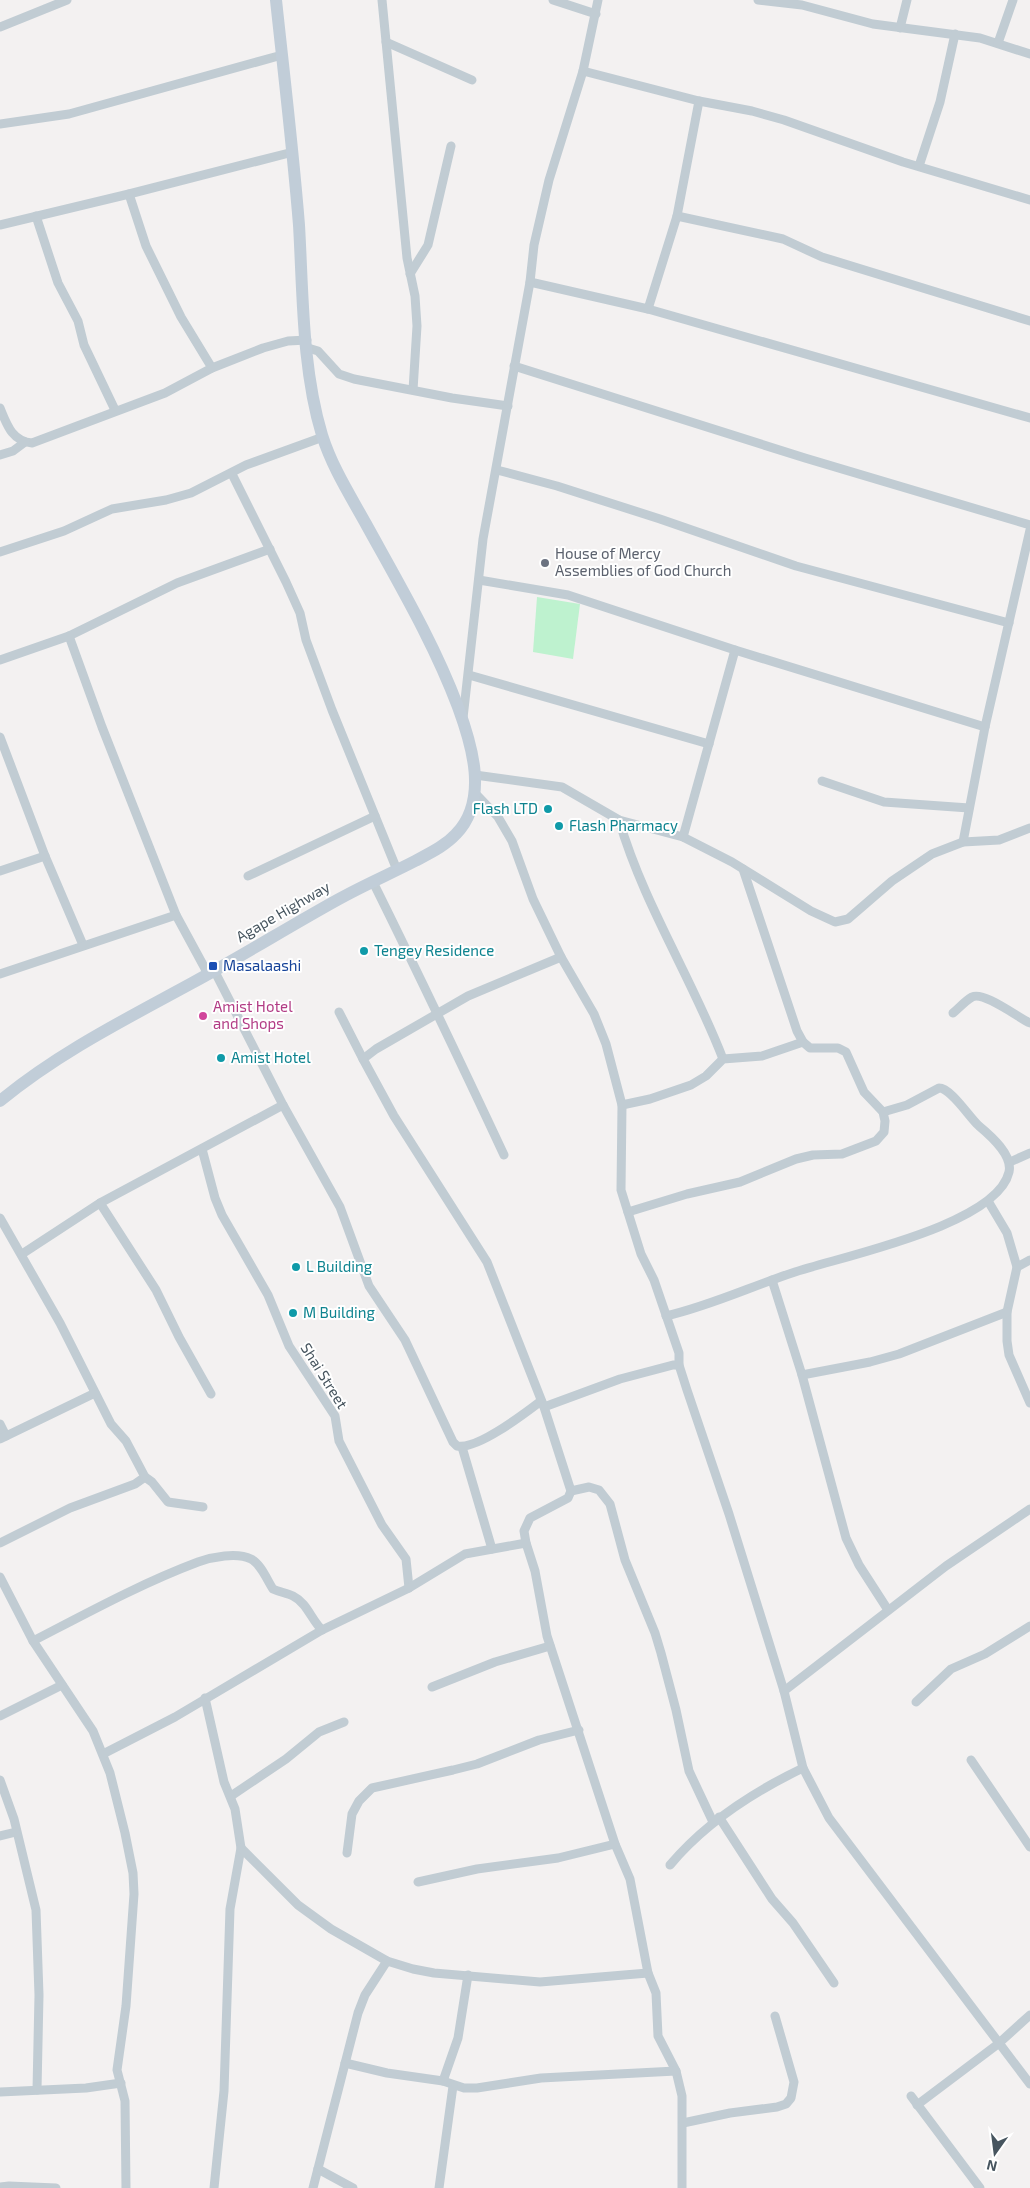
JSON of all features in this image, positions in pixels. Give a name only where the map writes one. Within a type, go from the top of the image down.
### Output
[{"type":"street","points":[[0,27],[67,0]]},
{"type":"street","name":"Agape Highway","points":[[0,1101],[22,1083],[56,1060],[300,920],[442,847],[454,836],[468,818],[475,793],[475,776],[463,720],[437,656],[340,478],[323,437],[312,387],[307,344],[293,152],[276,0]]},
{"type":"street","points":[[382,0],[407,258],[415,296],[417,326],[413,390]]},
{"type":"street","points":[[553,0],[596,14]]},
{"type":"street","points":[[463,720],[488,510],[497,470],[530,282],[534,245],[549,180],[583,71],[598,0]]},
{"type":"street","points":[[758,0],[803,3],[873,24],[955,34],[998,43],[1030,54]]},
{"type":"street","points":[[900,28],[907,0]]},
{"type":"street","points":[[998,43],[1013,0]]},
{"type":"street","points":[[919,166],[940,102],[955,34]]},
{"type":"street","points":[[386,42],[472,80]]},
{"type":"street","points":[[0,124],[69,114],[282,55]]},
{"type":"street","points":[[583,71],[699,102],[752,111],[784,120],[919,166],[1030,200]]},
{"type":"street","points":[[648,309],[677,216],[699,102]]},
{"type":"street","points":[[410,274],[428,245],[451,146]]},
{"type":"street","points":[[0,225],[293,152]]},
{"type":"street","points":[[129,194],[146,246],[182,317],[212,368]]},
{"type":"street","points":[[36,216],[58,283],[78,321],[84,345],[115,410]]},
{"type":"street","points":[[677,216],[783,239],[822,257],[1030,321]]},
{"type":"street","points":[[530,282],[648,309],[1030,418]]},
{"type":"street","points":[[0,408],[2,422],[13,435],[25,442],[38,442],[115,410],[174,389],[212,368],[263,348],[288,341],[307,344],[318,351],[339,374],[354,379],[508,406]]},
{"type":"street","points":[[514,366],[823,464],[1030,525]]},
{"type":"street","points":[[0,552],[64,531],[112,509],[166,500],[191,493],[232,474],[246,465],[323,437]]},
{"type":"street","points":[[0,455],[13,451],[25,442]]},
{"type":"street","points":[[497,470],[557,486],[660,519],[796,566],[1009,623]]},
{"type":"street","points":[[232,474],[300,613],[306,640],[332,710],[397,870]]},
{"type":"street","points":[[963,842],[985,727],[1030,530]]},
{"type":"street","points":[[0,660],[69,636],[177,583],[270,549]]},
{"type":"street","points":[[479,580],[568,595],[734,650],[985,727]]},
{"type":"street","points":[[69,636],[102,727],[176,915],[211,972],[241,1014],[283,1105],[340,1207],[369,1286],[405,1340],[453,1442],[462,1447],[469,1446],[542,1404],[620,1379],[673,1365],[679,1366]]},
{"type":"street","points":[[683,836],[734,650]]},
{"type":"street","points":[[469,675],[709,744]]},
{"type":"street","points":[[0,737],[4,763],[83,946]]},
{"type":"street","points":[[475,776],[562,787],[619,820],[683,836],[743,869],[821,917],[841,922],[856,914],[911,867],[932,854],[963,842],[999,840],[1030,828]]},
{"type":"street","points":[[822,781],[884,802],[969,808]]},
{"type":"street","points":[[475,793],[498,817],[512,841],[530,892],[560,957],[594,1014],[606,1044],[622,1106],[621,1190],[641,1254],[654,1280],[679,1353],[679,1366],[729,1514],[784,1691],[803,1768],[829,1818],[1030,2084]]},
{"type":"street","points":[[248,876],[375,816]]},
{"type":"street","points":[[619,820],[648,901],[710,1026],[723,1059]]},
{"type":"street","points":[[0,871],[45,856]]},
{"type":"street","points":[[628,1212],[687,1194],[740,1182],[796,1159],[813,1155],[842,1154],[876,1141],[884,1132],[885,1121],[883,1112],[864,1092],[846,1052],[838,1048],[810,1048],[803,1042],[793,1021],[743,869]]},
{"type":"street","points":[[373,882],[422,986],[438,1013],[504,1155]]},
{"type":"street","points":[[0,974],[176,915]]},
{"type":"street","points":[[363,1059],[376,1049],[468,996],[560,957]]},
{"type":"street","points":[[953,1013],[973,997],[978,996],[987,998],[1030,1023]]},
{"type":"street","points":[[338,1012],[390,1110],[487,1262],[542,1404],[571,1491],[568,1498],[530,1518],[524,1531],[535,1571],[550,1646],[615,1844],[630,1879],[648,1972],[656,1993],[658,2036],[676,2071],[682,2096],[682,2188]]},
{"type":"street","points":[[622,1106],[691,1086],[706,1076],[723,1059],[762,1056],[803,1042]]},
{"type":"street","points":[[666,1316],[692,1310],[772,1280],[839,1258],[930,1232],[988,1201],[1005,1182],[1010,1169],[1010,1162],[992,1138],[970,1119],[949,1092],[943,1088],[883,1112]]},
{"type":"street","points":[[22,1254],[100,1203],[283,1105]]},
{"type":"street","name":"Shai Street","points":[[202,1149],[215,1198],[222,1215],[268,1295],[289,1346],[335,1416],[339,1441],[382,1525],[406,1559],[409,1588]]},
{"type":"street","points":[[1010,1162],[1030,1153]]},
{"type":"street","points":[[988,1201],[1007,1233],[1017,1267],[1008,1312],[1007,1341],[1009,1355],[1030,1400]]},
{"type":"street","points":[[100,1203],[156,1290],[211,1394]]},
{"type":"street","points":[[0,1218],[60,1323],[110,1424],[126,1441],[145,1476],[168,1502],[203,1507]]},
{"type":"street","points":[[1017,1267],[1030,1260]]},
{"type":"street","points":[[772,1280],[802,1375],[828,1480],[846,1538],[860,1565],[888,1610]]},
{"type":"street","points":[[802,1375],[885,1359],[1008,1312]]},
{"type":"street","points":[[0,1424],[3,1437],[95,1393]]},
{"type":"street","points":[[462,1447],[492,1548]]},
{"type":"street","points":[[0,1543],[70,1508],[130,1486],[145,1476]]},
{"type":"street","points":[[571,1491],[589,1487],[598,1490],[610,1504],[625,1560],[659,1646],[676,1710],[689,1771],[716,1820],[772,1899],[793,1923],[834,1982]]},
{"type":"street","points":[[784,1691],[946,1566],[1030,1509]]},
{"type":"street","points":[[103,1754],[205,1698],[322,1630],[409,1588],[464,1554],[526,1543]]},
{"type":"street","points":[[33,1640],[200,1561],[226,1556],[241,1556],[256,1563],[273,1589],[282,1594],[292,1595],[303,1603],[314,1622],[322,1630]]},
{"type":"street","points":[[0,1577],[33,1640],[93,1731],[103,1754],[125,1833],[134,1880],[131,1950],[118,2070],[125,2101],[126,2188]]},
{"type":"street","points":[[916,1702],[951,1669],[985,1654],[1030,1626]]},
{"type":"street","points":[[432,1687],[495,1662],[550,1646]]},
{"type":"street","points":[[0,1716],[62,1685]]},
{"type":"street","points":[[205,1698],[224,1782],[231,1796],[241,1848],[230,1909],[224,2091],[214,2188]]},
{"type":"street","points":[[231,1796],[286,1759],[319,1732],[344,1722]]},
{"type":"street","points":[[347,1853],[352,1814],[363,1796],[372,1788],[477,1764],[540,1740],[579,1730]]},
{"type":"street","points":[[971,1760],[1030,1847]]},
{"type":"street","points":[[670,1865],[716,1820],[803,1768]]},
{"type":"street","points":[[0,1780],[16,1832],[36,1910],[39,1995],[37,2090]]},
{"type":"street","points":[[0,1836],[16,1832]]},
{"type":"street","points":[[418,1882],[476,1869],[558,1858],[615,1844]]},
{"type":"street","points":[[241,1848],[298,1905],[331,1929],[387,1960],[434,1973],[540,1982],[648,1972]]},
{"type":"street","points":[[312,2188],[358,2013],[365,1996],[387,1960]]},
{"type":"street","points":[[443,2081],[458,2038],[468,1975]]},
{"type":"street","points":[[683,2124],[730,2113],[778,2107],[786,2104],[791,2098],[794,2082],[775,2016]]},
{"type":"street","points":[[917,2105],[998,2044],[1030,2016]]},
{"type":"street","points":[[345,2063],[386,2073],[443,2081],[453,2086],[477,2088],[541,2078],[676,2071]]},
{"type":"street","points":[[0,2092],[86,2088],[121,2083]]},
{"type":"street","points":[[440,2188],[453,2086]]},
{"type":"street","points":[[911,2096],[980,2188]]},
{"type":"street","points":[[318,2169],[353,2188]]},
{"type":"street","points":[[0,2187],[56,2188]]},
{"type":"green space","points":[[537,597],[580,604],[573,659],[533,652]]},
{"type":"place","name":"House of Mercy Assemblies of God Church","points":[[545,563]]},
{"type":"place","name":"Flash LTD","points":[[548,809]]},
{"type":"place","name":"Flash Pharmacy","points":[[559,826]]},
{"type":"place","name":"Tengey Residence","points":[[364,951]]},
{"type":"place","name":"Masalaashi","points":[[213,966]]},
{"type":"place","name":"Amist Hotel and Shops","points":[[203,1016]]},
{"type":"place","name":"Amist Hotel","points":[[221,1058]]},
{"type":"place","name":"L Building","points":[[296,1267]]},
{"type":"place","name":"M Building","points":[[293,1313]]}]
